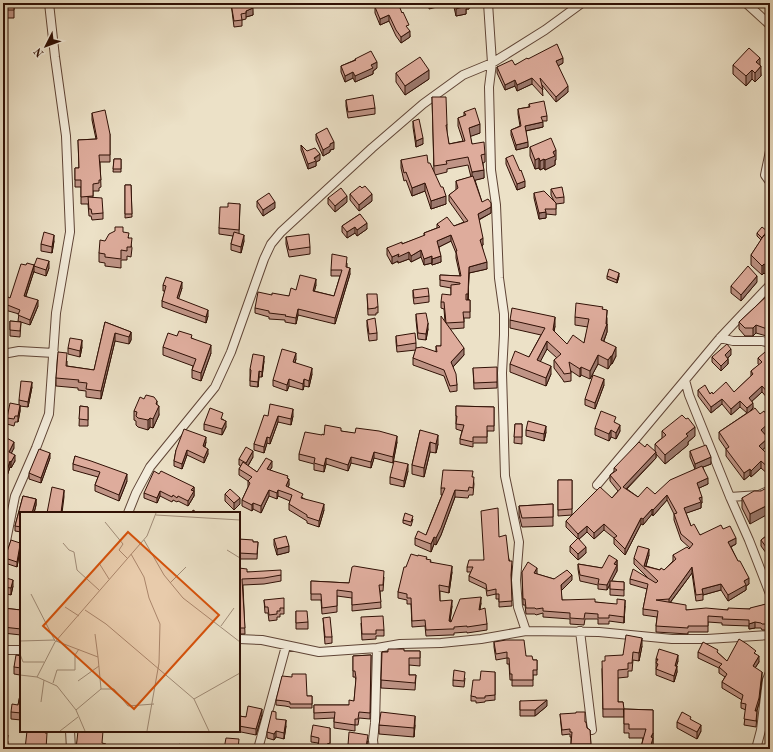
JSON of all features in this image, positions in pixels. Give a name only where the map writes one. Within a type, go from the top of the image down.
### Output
[{"type":"street","points":[[3,550],[15,496],[49,414],[56,313],[70,232],[66,136],[49,3]]},
{"type":"street","points":[[488,3],[492,63],[489,87],[491,170],[496,205],[499,278],[504,314],[502,373],[505,476],[519,542],[516,580],[518,607],[526,631]]},
{"type":"street","points":[[128,512],[136,493],[150,467],[215,387],[231,352],[264,259],[271,244],[281,232],[372,148],[423,104],[463,75],[492,63],[545,30],[582,3]]},
{"type":"street","points":[[746,3],[770,25]]},
{"type":"street","points":[[770,151],[765,175],[770,182]]},
{"type":"street","points":[[597,485],[720,338],[770,285]]},
{"type":"street","points":[[720,338],[733,341],[762,341],[770,343]]},
{"type":"street","points":[[3,354],[19,351],[54,352]]},
{"type":"street","points":[[685,380],[689,395],[770,594]]},
{"type":"street","points":[[730,497],[758,495],[770,490]]},
{"type":"street","points":[[240,639],[262,640],[319,652],[377,648],[400,644],[441,643],[526,631],[580,631],[672,640],[770,635]]},
{"type":"street","points":[[580,631],[592,730]]},
{"type":"street","points":[[258,749],[286,646]]},
{"type":"street","points":[[374,749],[373,740],[377,648]]},
{"type":"street","points":[[3,650],[20,650]]},
{"type":"street","points":[[756,749],[761,730],[767,680],[770,672]]},
{"type":"street","points":[[70,732],[71,749]]},
{"type":"building","points":[[3,3],[14,3],[14,10],[3,10]]},
{"type":"building","points":[[231,3],[252,3],[253,8],[246,11],[246,13],[241,14],[242,20],[234,21]]},
{"type":"building","points":[[384,3],[386,7],[398,3],[409,25],[406,26],[410,31],[401,37],[389,15],[380,19],[375,7]]},
{"type":"building","points":[[455,3],[465,3],[466,6],[456,9]]},
{"type":"building","points":[[557,44],[563,58],[556,61],[568,86],[556,97],[540,78],[543,90],[532,78],[517,85],[515,80],[505,85],[497,67],[512,60],[515,65]]},
{"type":"building","points":[[749,48],[760,58],[756,62],[761,66],[755,73],[752,70],[746,76],[733,65]]},
{"type":"building","points":[[371,51],[377,62],[371,65],[373,68],[355,76],[353,72],[345,76],[341,66],[356,60],[355,59]]},
{"type":"building","points":[[420,57],[429,70],[405,86],[396,73]]},
{"type":"building","points":[[373,95],[375,108],[348,112],[346,100]]},
{"type":"building","points":[[432,97],[446,97],[446,125],[449,144],[465,141],[458,118],[466,115],[464,112],[475,108],[480,124],[469,128],[472,144],[484,142],[485,154],[481,155],[484,170],[472,172],[468,157],[446,161],[447,164],[434,166]]},
{"type":"building","points":[[544,101],[547,116],[541,117],[543,122],[525,126],[528,142],[516,145],[511,130],[521,126],[518,109],[530,107],[529,104]]},
{"type":"building","points":[[105,110],[110,134],[110,155],[99,155],[101,180],[99,180],[99,183],[93,184],[93,196],[81,197],[81,180],[75,180],[75,168],[79,168],[78,140],[97,139],[92,113]]},
{"type":"building","points":[[419,119],[423,138],[416,141],[413,121]]},
{"type":"building","points":[[327,128],[334,142],[323,150],[316,134]]},
{"type":"building","points":[[551,138],[556,150],[553,152],[555,156],[540,161],[539,158],[535,160],[530,147]]},
{"type":"building","points":[[301,145],[307,151],[315,148],[320,154],[314,158],[316,161],[308,164]]},
{"type":"building","points":[[427,155],[428,163],[430,163],[441,187],[443,187],[446,196],[431,201],[425,183],[412,188],[406,172],[404,173],[401,160]]},
{"type":"building","points":[[513,155],[525,181],[517,184],[506,158]]},
{"type":"building","points":[[114,159],[121,159],[121,169],[113,169]]},
{"type":"building","points":[[473,176],[482,202],[488,199],[491,203],[491,207],[478,214],[483,238],[480,240],[487,262],[469,267],[468,294],[466,294],[466,300],[470,300],[470,312],[463,312],[464,322],[446,323],[444,302],[441,302],[442,294],[451,295],[451,285],[460,283],[440,280],[440,275],[461,276],[457,251],[451,235],[437,241],[441,256],[432,259],[432,256],[424,259],[421,250],[411,256],[409,252],[398,257],[399,254],[392,257],[387,248],[425,235],[424,233],[440,227],[437,224],[447,217],[454,226],[468,221],[449,195],[458,188],[456,181]]},
{"type":"building","points":[[125,185],[131,185],[132,214],[125,214]]},
{"type":"building","points":[[360,186],[362,188],[365,186],[372,194],[359,205],[350,194]]},
{"type":"building","points":[[562,187],[564,197],[556,198],[551,189]]},
{"type":"building","points":[[341,188],[347,196],[335,206],[328,198]]},
{"type":"building","points":[[544,191],[556,203],[556,209],[545,209],[546,212],[539,213],[534,193]]},
{"type":"building","points":[[269,193],[275,202],[263,210],[257,201]]},
{"type":"building","points":[[88,197],[102,198],[103,213],[92,214],[91,209],[89,209]]},
{"type":"building","points":[[228,203],[240,204],[239,230],[219,228],[220,207],[228,207]]},
{"type":"building","points":[[360,214],[367,223],[357,230],[355,227],[347,232],[342,226]]},
{"type":"building","points":[[115,227],[123,227],[123,232],[129,233],[128,238],[132,238],[131,247],[127,247],[127,251],[121,250],[121,259],[105,257],[105,254],[99,253],[100,240],[105,241],[109,234],[115,231]]},
{"type":"building","points":[[762,227],[767,231],[762,238],[757,233]]},
{"type":"building","points":[[44,232],[54,235],[52,247],[41,244]]},
{"type":"building","points":[[234,232],[244,235],[241,247],[231,244]]},
{"type":"building","points":[[309,234],[310,247],[289,250],[286,237]]},
{"type":"building","points":[[764,235],[770,240],[770,260],[766,265],[764,264],[762,266],[751,255]]},
{"type":"building","points":[[332,254],[347,257],[346,267],[350,268],[335,318],[298,309],[296,318],[269,313],[269,311],[255,308],[258,292],[289,296],[291,288],[296,290],[300,275],[316,279],[313,291],[334,296],[342,270],[331,270]]},
{"type":"building","points":[[37,258],[49,261],[46,270],[34,266]]},
{"type":"building","points":[[27,263],[34,265],[24,296],[38,300],[30,320],[18,315],[20,310],[5,304],[3,311],[3,295],[10,298],[21,264],[26,265]]},
{"type":"building","points":[[748,266],[757,276],[741,295],[731,286]]},
{"type":"building","points":[[609,269],[619,273],[617,280],[607,276]]},
{"type":"building","points":[[166,277],[182,282],[177,298],[208,310],[206,317],[162,301],[166,286],[163,285]]},
{"type":"building","points":[[428,288],[429,296],[414,298],[413,290]]},
{"type":"building","points":[[770,293],[770,330],[756,325],[753,328],[745,328],[739,322]]},
{"type":"building","points":[[367,294],[377,294],[378,307],[368,309]]},
{"type":"building","points":[[576,303],[603,307],[602,309],[607,310],[607,324],[601,340],[616,347],[612,356],[608,360],[598,355],[590,371],[581,367],[580,369],[569,362],[571,373],[564,374],[554,360],[561,354],[547,341],[537,360],[551,366],[546,378],[510,364],[515,351],[529,357],[545,328],[510,320],[512,308],[555,317],[553,330],[567,344],[573,335],[584,343],[589,319],[575,317]]},
{"type":"building","points":[[426,313],[428,323],[426,334],[418,333],[416,314]]},
{"type":"building","points":[[441,316],[464,348],[451,362],[456,374],[457,385],[450,386],[444,370],[413,358],[416,348],[422,347],[437,352],[436,346],[441,346]]},
{"type":"building","points":[[375,318],[377,333],[369,334],[367,320]]},
{"type":"building","points":[[10,321],[21,322],[20,331],[10,330]]},
{"type":"building","points":[[105,322],[131,332],[129,337],[115,333],[101,391],[86,389],[87,383],[78,382],[79,380],[56,378],[58,352],[67,353],[66,366],[94,370]]},
{"type":"building","points":[[179,331],[192,335],[191,338],[211,345],[201,373],[192,370],[196,359],[163,347],[168,333],[177,336]]},
{"type":"building","points":[[415,333],[416,343],[397,346],[396,336]]},
{"type":"building","points":[[70,338],[82,340],[80,351],[68,348]]},
{"type":"building","points":[[727,344],[731,349],[725,355],[728,359],[721,366],[712,357]]},
{"type":"building","points":[[282,349],[296,353],[293,362],[312,368],[309,381],[304,379],[303,384],[289,379],[287,385],[273,380]]},
{"type":"building","points":[[765,352],[770,357],[770,395],[762,386],[749,398],[753,403],[747,408],[740,401],[731,409],[722,399],[711,407],[698,390],[705,385],[710,394],[712,392],[713,394],[726,382],[734,392],[753,374],[751,371],[762,362],[758,358]]},
{"type":"building","points":[[253,354],[264,356],[262,372],[259,371],[258,382],[250,381],[250,369]]},
{"type":"building","points":[[497,367],[497,382],[474,383],[473,368]]},
{"type":"building","points":[[593,375],[604,379],[595,403],[585,399]]},
{"type":"building","points":[[21,381],[32,382],[28,402],[19,400]]},
{"type":"building","points":[[146,395],[154,397],[157,401],[156,404],[159,406],[153,419],[150,418],[148,420],[138,418],[136,416],[137,412],[134,411],[140,397],[144,399]]},
{"type":"building","points":[[10,403],[20,405],[18,416],[15,416],[14,419],[7,418]]},
{"type":"building","points":[[270,404],[293,409],[291,419],[278,416],[270,438],[267,437],[264,447],[254,444],[264,415],[268,416]]},
{"type":"building","points":[[80,406],[88,407],[88,420],[79,419]]},
{"type":"building","points":[[456,406],[494,407],[494,426],[487,426],[487,437],[473,437],[473,442],[460,439],[464,425],[456,424]]},
{"type":"building","points":[[210,408],[223,413],[221,419],[226,421],[222,429],[204,424]]},
{"type":"building","points":[[755,408],[760,414],[764,411],[770,422],[761,430],[768,438],[759,446],[770,457],[770,469],[761,461],[751,471],[750,469],[744,473],[726,449],[729,447],[719,432]]},
{"type":"building","points":[[601,411],[616,417],[614,422],[620,425],[616,433],[611,430],[609,434],[595,428]]},
{"type":"building","points":[[682,415],[686,419],[688,418],[695,427],[686,434],[688,436],[665,455],[655,444],[666,435],[662,431]]},
{"type":"building","points":[[528,421],[546,426],[544,434],[526,430]]},
{"type":"building","points":[[515,424],[522,424],[522,437],[514,437]]},
{"type":"building","points":[[325,425],[341,428],[341,431],[355,433],[356,428],[379,431],[397,436],[393,457],[374,452],[371,462],[351,457],[348,465],[326,458],[324,466],[314,463],[315,458],[299,454],[305,432],[324,435]]},
{"type":"building","points":[[184,429],[206,437],[203,446],[208,449],[204,458],[187,450],[182,464],[174,461],[176,450]]},
{"type":"building","points":[[420,430],[438,435],[436,444],[430,442],[424,468],[412,465]]},
{"type":"building","points":[[3,436],[14,442],[9,452],[15,455],[11,462],[10,461],[3,483]]},
{"type":"building","points":[[639,442],[645,447],[647,444],[656,452],[623,487],[638,497],[647,487],[655,494],[670,480],[702,466],[708,478],[697,483],[702,497],[699,498],[701,502],[684,508],[691,526],[694,524],[700,535],[721,525],[723,529],[730,526],[736,538],[728,542],[749,578],[744,581],[746,585],[728,595],[721,584],[702,589],[703,594],[696,595],[692,567],[669,599],[656,600],[686,605],[686,610],[706,608],[728,610],[728,608],[750,609],[770,603],[770,624],[755,622],[749,624],[749,620],[722,619],[723,617],[708,616],[708,626],[688,626],[688,628],[656,626],[658,611],[643,609],[648,584],[630,579],[633,569],[656,583],[658,581],[634,558],[638,546],[649,549],[644,566],[660,570],[661,568],[664,570],[676,559],[673,555],[687,547],[689,549],[693,544],[681,534],[674,514],[677,513],[667,495],[643,519],[641,518],[625,549],[614,538],[617,536],[604,524],[594,533],[587,526],[578,534],[566,521],[600,487],[612,498],[621,488],[610,475],[617,470],[614,468]]},
{"type":"building","points":[[706,445],[711,457],[695,464],[690,451]]},
{"type":"building","points":[[246,447],[253,451],[246,463],[239,459]]},
{"type":"building","points":[[39,449],[50,453],[41,478],[29,473]]},
{"type":"building","points":[[75,456],[127,474],[119,495],[95,485],[100,472],[73,464]]},
{"type":"building","points":[[266,458],[272,461],[267,469],[288,476],[287,478],[289,479],[286,486],[303,494],[301,498],[324,504],[319,521],[307,517],[307,515],[289,504],[292,495],[278,490],[277,493],[269,490],[261,506],[253,503],[252,505],[242,500],[250,483],[248,481],[252,477],[239,469],[243,462],[257,472]]},
{"type":"building","points":[[394,461],[408,464],[404,481],[390,477]]},
{"type":"building","points":[[443,470],[473,471],[473,488],[469,487],[468,491],[455,490],[441,528],[431,544],[415,538],[418,531],[426,535],[445,488],[441,488]]},
{"type":"building","points":[[154,471],[159,474],[161,471],[194,487],[191,490],[194,491],[188,501],[178,496],[177,498],[173,495],[172,497],[160,491],[157,498],[144,493]]},
{"type":"building","points":[[558,480],[572,480],[572,509],[558,510]]},
{"type":"building","points":[[770,486],[770,504],[750,514],[742,498],[754,491],[761,491]]},
{"type":"building","points":[[52,487],[64,490],[61,512],[47,512]]},
{"type":"building","points":[[230,489],[240,498],[234,503],[225,494]]},
{"type":"building","points":[[23,496],[36,499],[32,512],[20,512],[20,527],[15,526]]},
{"type":"building","points":[[553,504],[553,517],[522,518],[519,506]]},
{"type":"building","points":[[498,508],[499,537],[506,535],[509,561],[512,561],[512,601],[499,602],[499,594],[496,594],[496,589],[487,591],[486,584],[469,576],[473,567],[467,567],[469,560],[484,560],[481,511]]},
{"type":"building","points":[[405,513],[413,516],[411,522],[403,520]]},
{"type":"building","points":[[770,533],[770,550],[769,551],[761,540]]},
{"type":"building","points":[[286,536],[289,546],[277,549],[274,539]]},
{"type":"building","points":[[578,538],[586,547],[578,554],[570,546]]},
{"type":"building","points":[[240,539],[258,542],[257,554],[240,553]]},
{"type":"building","points":[[11,540],[20,543],[17,562],[5,558]]},
{"type":"building","points":[[411,554],[427,557],[426,559],[431,560],[430,562],[452,566],[449,587],[439,585],[440,601],[452,600],[449,621],[451,622],[460,599],[481,597],[479,610],[485,608],[487,624],[454,627],[454,629],[426,630],[425,620],[412,621],[411,598],[407,598],[407,594],[398,592],[404,567],[406,567]]},
{"type":"building","points":[[609,555],[617,560],[614,564],[617,565],[607,585],[598,584],[599,579],[580,575],[578,564],[602,568]]},
{"type":"building","points":[[528,562],[537,568],[534,573],[554,579],[567,570],[572,575],[561,585],[562,600],[595,599],[595,602],[617,604],[617,599],[625,600],[624,617],[609,615],[609,618],[598,618],[598,614],[585,613],[584,619],[570,618],[570,613],[543,611],[543,608],[526,608],[525,599],[523,599],[522,572]]},
{"type":"building","points":[[354,566],[384,571],[383,585],[379,585],[381,602],[352,605],[352,592],[337,590],[337,606],[322,608],[321,594],[311,594],[311,581],[349,583],[352,567]]},
{"type":"building","points":[[240,568],[247,569],[247,572],[281,570],[281,575],[264,578],[242,579],[245,628],[240,628]]},
{"type":"building","points":[[3,577],[13,580],[11,588],[3,587]]},
{"type":"building","points":[[610,581],[624,582],[624,590],[610,589]]},
{"type":"building","points":[[284,598],[284,608],[280,608],[280,611],[277,611],[277,614],[269,615],[268,607],[265,607],[264,600]]},
{"type":"building","points":[[3,608],[20,610],[20,629],[3,627]]},
{"type":"building","points":[[296,611],[307,611],[308,622],[296,623]]},
{"type":"building","points":[[383,616],[384,630],[376,630],[376,634],[362,634],[361,617]]},
{"type":"building","points":[[330,617],[332,637],[325,637],[323,618]]},
{"type":"building","points":[[626,635],[642,638],[639,653],[633,652],[632,663],[628,663],[628,669],[618,670],[618,702],[623,702],[624,709],[603,709],[602,661],[605,661],[605,656],[623,655]]},
{"type":"building","points":[[739,639],[756,651],[754,653],[759,656],[753,666],[762,672],[759,698],[755,711],[757,711],[756,721],[744,719],[746,704],[741,703],[743,695],[722,682],[727,674],[719,667],[722,664],[698,652],[703,642],[718,650],[717,652],[727,661]]},
{"type":"building","points":[[524,640],[526,656],[532,656],[533,660],[537,660],[537,670],[533,670],[533,680],[512,680],[507,652],[496,654],[494,642]]},
{"type":"building","points":[[388,649],[420,651],[420,658],[409,658],[409,675],[416,675],[415,683],[381,680],[382,652],[388,652]]},
{"type":"building","points":[[659,649],[678,655],[674,676],[656,669],[658,659],[656,659]]},
{"type":"building","points":[[16,655],[20,656],[20,668],[14,667]]},
{"type":"building","points":[[371,655],[370,713],[359,712],[358,719],[355,719],[355,725],[334,722],[335,712],[314,713],[314,705],[349,705],[349,700],[354,701],[356,678],[355,671],[353,671],[353,656]]},
{"type":"building","points":[[454,670],[465,672],[464,681],[453,680]]},
{"type":"building","points":[[481,671],[495,672],[495,695],[485,696],[485,698],[476,698],[471,696],[473,680],[480,680]]},
{"type":"building","points":[[292,674],[306,674],[307,696],[312,696],[312,704],[290,704],[290,702],[276,700],[282,676],[292,677]]},
{"type":"building","points":[[20,695],[20,713],[11,712],[12,704],[18,705]]},
{"type":"building","points":[[547,700],[535,710],[520,710],[520,701]]},
{"type":"building","points":[[248,706],[262,709],[256,729],[240,726],[240,716],[246,717]]},
{"type":"building","points":[[624,709],[653,710],[653,733],[651,737],[653,738],[648,749],[641,747],[646,729],[629,729],[629,724],[624,724]]},
{"type":"building","points":[[272,711],[276,712],[276,719],[286,720],[284,733],[276,731],[274,734],[267,732]]},
{"type":"building","points":[[381,712],[415,716],[414,728],[379,725]]},
{"type":"building","points":[[585,712],[585,722],[587,728],[590,730],[591,744],[571,744],[572,732],[570,732],[570,729],[562,730],[560,714]]},
{"type":"building","points":[[682,712],[691,717],[690,719],[701,725],[697,732],[677,722]]},
{"type":"building","points":[[768,713],[770,713],[770,730],[766,729]]},
{"type":"building","points":[[313,725],[330,728],[330,743],[327,744],[326,749],[318,749],[319,738],[311,736]]},
{"type":"building","points":[[3,728],[5,728],[4,735],[8,735],[7,743],[3,742]]},
{"type":"building","points":[[27,732],[47,733],[46,749],[25,749]]},
{"type":"building","points":[[78,732],[103,732],[102,743],[106,744],[105,749],[76,749]]},
{"type":"building","points":[[349,732],[368,735],[366,747],[348,745]]},
{"type":"building","points":[[226,738],[239,739],[238,749],[224,749]]},
{"type":"building","points":[[179,744],[186,749],[175,749]]}]
